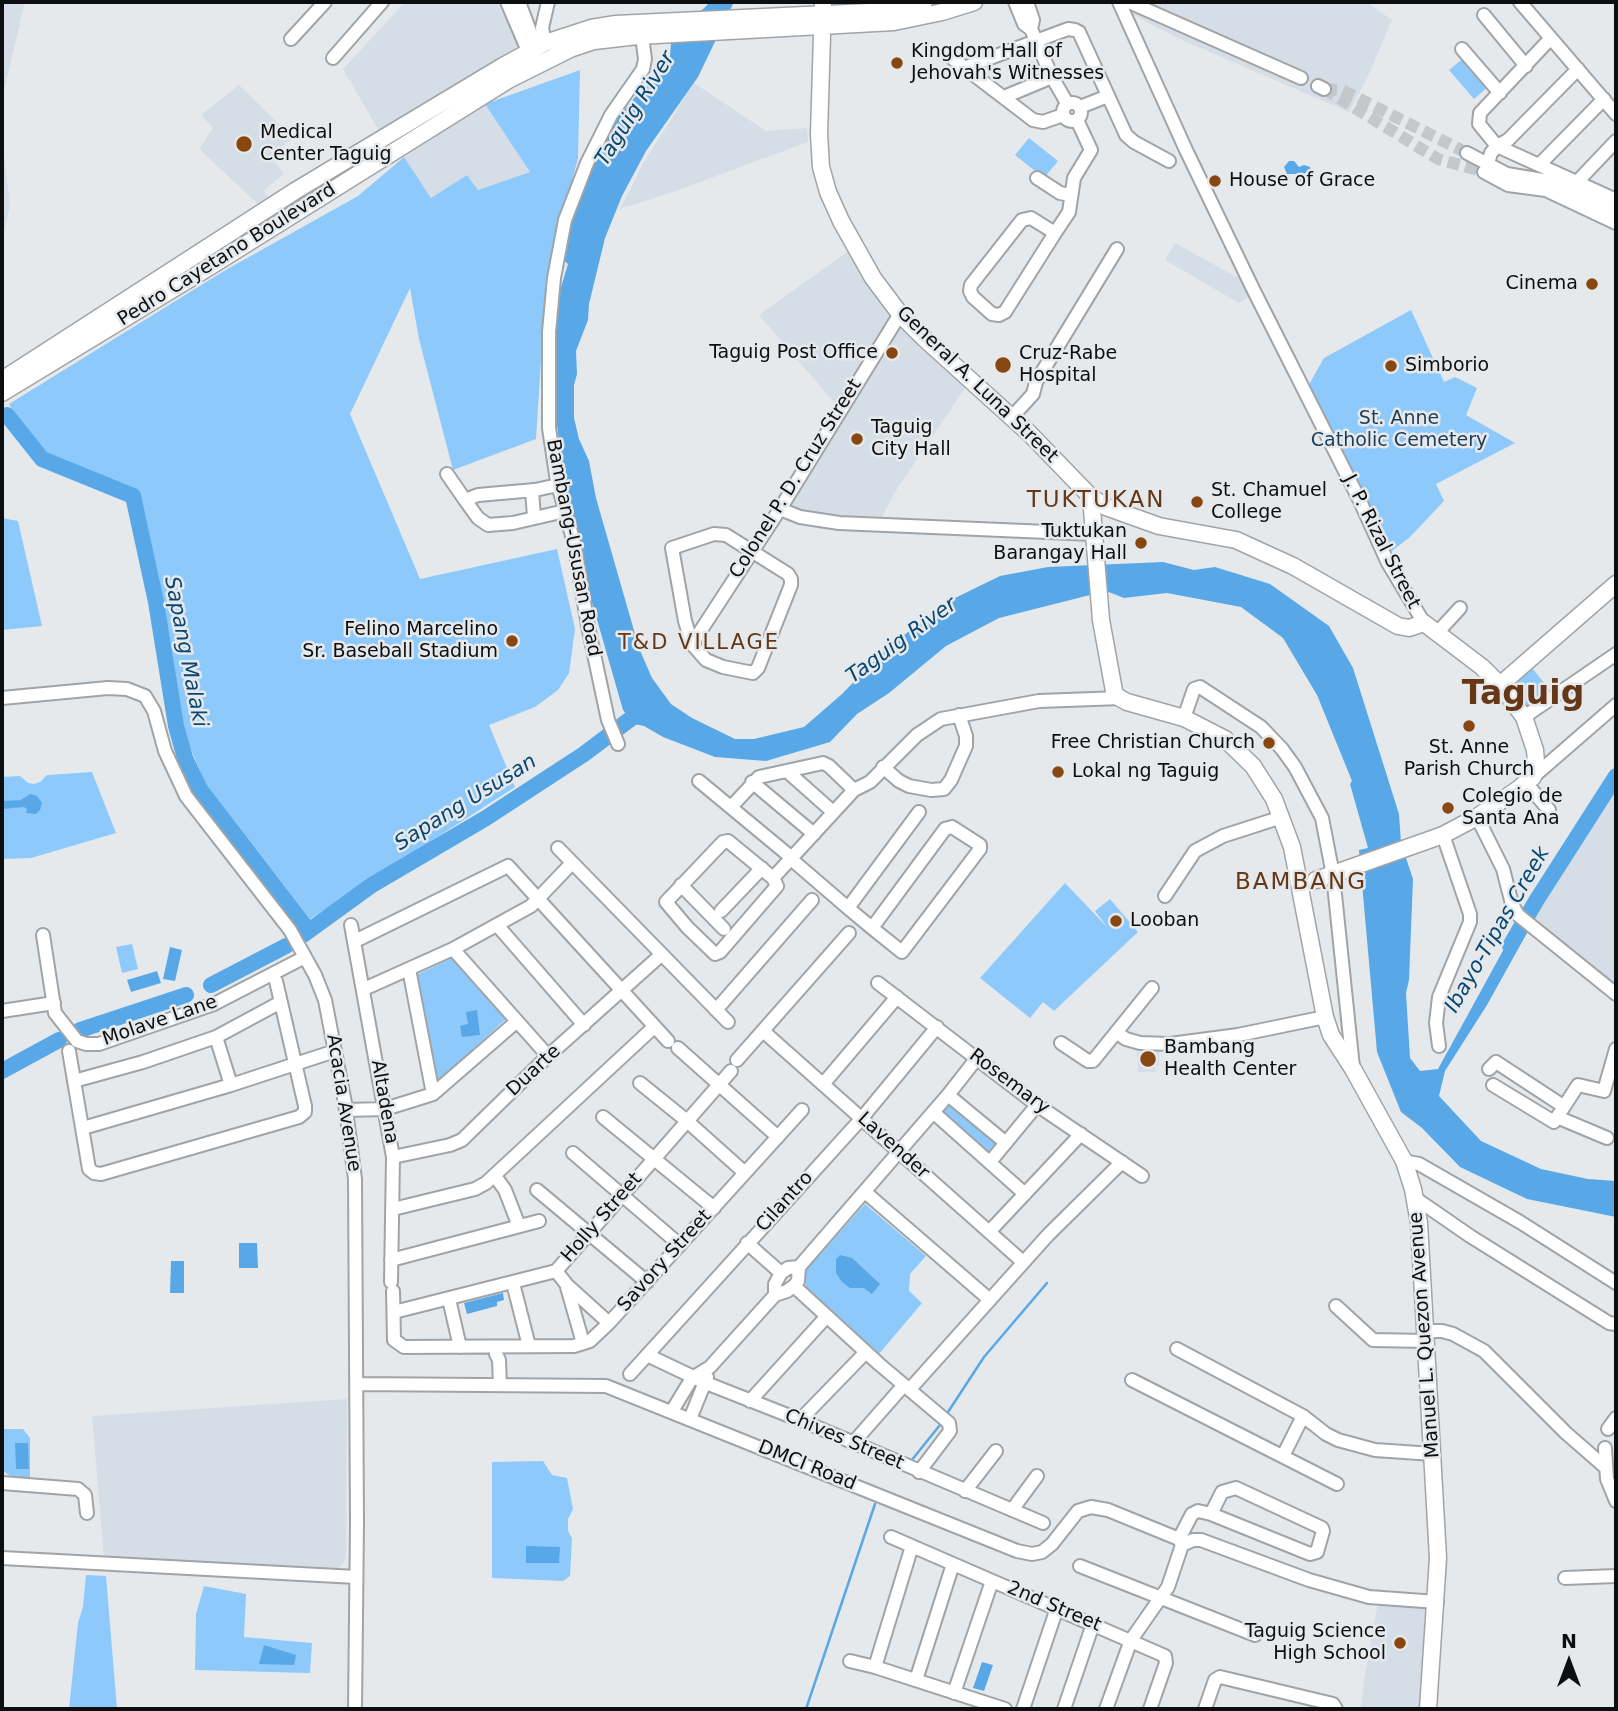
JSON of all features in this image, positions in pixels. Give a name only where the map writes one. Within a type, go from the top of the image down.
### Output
[{"type":"main road","name":"Pedro Cayetano Boulevard","points":[[2,380],[269,208],[507,72],[594,41],[823,14],[869,12],[924,2]]},
{"type":"main road","name":"Pedro Cayetano Boulevard","points":[[823,14],[894,22],[974,2]]},
{"type":"main road","name":"General A. Luna Street","points":[[823,14],[819,134],[824,179],[841,221],[862,259],[900,314],[957,370],[1012,417],[1091,497],[1106,507],[1140,521],[1216,535],[1255,548],[1402,627],[1430,628]]},
{"type":"main road","name":"Pedro Cayetano Boulevard","points":[[2,393],[279,223],[507,72],[537,47],[591,28],[656,23],[740,25]]},
{"type":"main road","points":[[269,208],[279,223]]},
{"type":"main road","points":[[1091,497],[1101,620],[1111,685],[1116,696],[1121,698]]},
{"type":"main road","points":[[1500,685],[1616,584]]},
{"type":"main road","name":"J. P. Rizal Street","points":[[1430,628],[1482,667],[1500,685],[1524,717],[1535,750],[1530,780]]},
{"type":"main road","name":"Manuel L. Quezon Avenue","points":[[1121,698],[1184,718],[1210,730],[1242,753],[1265,783],[1282,817],[1307,881],[1325,1017],[1331,1035],[1404,1161],[1419,1223],[1438,1558],[1428,1709]]},
{"type":"main road","points":[[1307,881],[1333,875],[1443,835],[1477,817],[1530,780]]},
{"type":"street","points":[[291,39],[325,2]]},
{"type":"street","points":[[333,58],[382,2]]},
{"type":"street","points":[[508,2],[537,47]]},
{"type":"street","points":[[519,2],[520,19]]},
{"type":"street","points":[[537,47],[548,2]]},
{"type":"street","points":[[1015,2],[1091,150],[1074,177],[1069,212],[1004,312],[999,315],[992,314],[973,297],[971,285],[1021,220],[1031,218],[1055,233]]},
{"type":"street","points":[[1027,2],[1033,20],[1034,35]]},
{"type":"street","name":"J. P. Rizal Street","points":[[1119,2],[1186,150],[1388,563],[1430,628]]},
{"type":"street","points":[[1129,2],[1300,78]]},
{"type":"street","points":[[1520,2],[1616,114]]},
{"type":"street","points":[[1484,15],[1526,66]]},
{"type":"street","points":[[965,68],[1034,35],[1068,29],[1079,32],[1126,135],[1169,161]]},
{"type":"street","name":"Bambang-Ususan Road","points":[[616,740],[608,720],[574,543],[558,485],[549,428],[549,332],[554,278],[565,220],[587,163],[611,115],[643,69],[645,59],[642,36]]},
{"type":"street","points":[[1551,38],[1480,113],[1479,124],[1504,145],[1616,198]]},
{"type":"street","points":[[1462,49],[1500,93]]},
{"type":"street","points":[[948,55],[1037,122],[1108,96]]},
{"type":"street","points":[[1490,171],[1504,145],[1578,69]]},
{"type":"street","points":[[1004,97],[1052,77]]},
{"type":"street","points":[[1540,164],[1604,99]]},
{"type":"street","points":[[1578,181],[1616,141]]},
{"type":"street","points":[[1467,153],[1508,185],[1546,190],[1616,223]]},
{"type":"street","points":[[1490,171],[1548,181],[1616,213]]},
{"type":"street","points":[[1037,177],[1060,192],[1070,195]]},
{"type":"street","points":[[1012,417],[1033,394],[1036,382],[1117,249]]},
{"type":"street","name":"Colonel P. D. Cruz Street","points":[[692,644],[780,509],[900,314]]},
{"type":"street","points":[[447,474],[478,518],[488,525],[513,523],[565,511]]},
{"type":"street","points":[[465,500],[478,495],[558,485]]},
{"type":"street","points":[[532,490],[534,517]]},
{"type":"street","points":[[780,509],[800,517],[839,523],[1094,534]]},
{"type":"street","points":[[720,534],[752,551],[788,574],[791,579],[758,668],[753,673],[705,660],[692,644],[685,621],[672,548],[720,534]]},
{"type":"street","points":[[1430,628],[1460,608]]},
{"type":"street","points":[[1524,717],[1616,654]]},
{"type":"street","points":[[1184,718],[1194,689],[1200,687],[1261,727],[1295,767],[1322,818],[1333,875],[1353,1069]]},
{"type":"street","name":"Acacia Avenue","points":[[2,698],[108,688],[127,689],[145,696],[154,711],[165,751],[186,796],[290,930],[325,1000],[355,1179],[355,1709]]},
{"type":"street","points":[[774,878],[854,790],[870,782],[917,735],[941,719],[1039,701],[1121,698]]},
{"type":"street","points":[[1549,810],[1530,780],[1616,705]]},
{"type":"street","points":[[883,767],[909,786],[931,790],[944,789],[951,780],[966,746],[966,736],[959,715]]},
{"type":"street","points":[[732,806],[759,776],[823,763],[854,790]]},
{"type":"street","points":[[788,772],[833,812]]},
{"type":"street","points":[[699,781],[732,806],[848,908],[872,928],[902,951],[980,849],[978,842],[952,827],[945,829],[872,928]]},
{"type":"street","points":[[752,782],[814,834]]},
{"type":"street","points":[[848,908],[919,812]]},
{"type":"street","points":[[1165,896],[1195,851],[1207,843],[1282,817]]},
{"type":"street","points":[[1477,817],[1503,869],[1512,904],[1518,915],[1616,994]]},
{"type":"street","points":[[1439,1046],[1436,1023],[1439,997],[1470,922],[1470,914],[1443,835]]},
{"type":"street","points":[[726,841],[762,868],[774,878],[776,889],[717,954],[666,905],[667,899],[726,841]]},
{"type":"street","points":[[558,848],[728,1022]]},
{"type":"street","points":[[364,989],[453,949],[531,906],[572,863]]},
{"type":"street","points":[[355,941],[508,866],[654,1027],[778,1137]]},
{"type":"street","points":[[721,911],[762,868]]},
{"type":"street","points":[[681,885],[724,929]]},
{"type":"street","points":[[716,1010],[812,900]]},
{"type":"street","name":"Altadena","points":[[351,925],[393,1157],[391,1260],[394,1340],[397,1345],[404,1347],[460,1347]]},
{"type":"street","points":[[497,925],[584,1025]]},
{"type":"street","name":"Holly Street","points":[[394,1312],[556,1271],[849,933]]},
{"type":"street","name":"Molave Lane","points":[[43,935],[55,1013],[76,1041],[86,1044],[99,1044],[214,1004],[305,957]]},
{"type":"street","points":[[453,949],[548,1056]]},
{"type":"street","name":"Duarte","points":[[393,1157],[462,1140],[548,1056],[661,955]]},
{"type":"street","points":[[409,969],[433,1094]]},
{"type":"street","points":[[69,1051],[89,1169],[93,1173],[114,1170],[299,1117],[305,1106],[276,981]]},
{"type":"street","name":"Rosemary","points":[[878,982],[1037,1105],[1143,1176]]},
{"type":"street","points":[[1061,1043],[1091,1062],[1152,988]]},
{"type":"street","points":[[824,1083],[897,997]]},
{"type":"street","points":[[74,1081],[143,1062],[216,1037],[281,1002]]},
{"type":"street","points":[[2,1011],[54,1003]]},
{"type":"street","points":[[1116,1033],[1140,1043],[1170,1044],[1325,1017]]},
{"type":"street","points":[[346,1114],[385,1109],[433,1094],[516,1022]]},
{"type":"street","points":[[393,1209],[475,1189],[495,1176],[654,1027]]},
{"type":"street","name":"Cilantro","points":[[630,1374],[862,1118],[937,1027]]},
{"type":"street","name":"Lavender","points":[[763,1031],[1023,1262]]},
{"type":"street","points":[[216,1037],[231,1085]]},
{"type":"street","points":[[1493,1085],[1550,1121],[1560,1112],[1578,1085],[1604,1091],[1616,1049]]},
{"type":"street","points":[[83,1128],[296,1065],[336,1056]]},
{"type":"street","points":[[672,1411],[692,1378],[710,1367],[775,1295],[787,1292],[794,1286],[798,1281],[799,1267],[977,1058]]},
{"type":"street","points":[[1489,1069],[1496,1062],[1560,1112],[1606,1138]]},
{"type":"street","points":[[640,1083],[745,1173]]},
{"type":"street","points":[[948,1095],[1006,1143]]},
{"type":"street","points":[[990,1162],[1037,1105]]},
{"type":"street","name":"Savory Street","points":[[583,1343],[590,1341],[609,1323],[802,1110]]},
{"type":"street","points":[[933,1112],[1025,1194]]},
{"type":"street","points":[[603,1117],[713,1208]]},
{"type":"street","points":[[989,1232],[1081,1134]]},
{"type":"street","points":[[573,1153],[680,1245]]},
{"type":"street","points":[[1404,1161],[1419,1164],[1520,1222],[1616,1283]]},
{"type":"street","points":[[853,1443],[1023,1262],[1122,1162]]},
{"type":"street","points":[[495,1176],[505,1190],[519,1226]]},
{"type":"street","points":[[537,1190],[647,1282]]},
{"type":"street","points":[[865,1192],[990,1300]]},
{"type":"street","points":[[1415,1198],[1470,1236],[1609,1323],[1616,1324]]},
{"type":"street","points":[[391,1260],[539,1221]]},
{"type":"street","points":[[747,1243],[780,1273]]},
{"type":"street","points":[[775,1295],[775,1284],[780,1273],[788,1268],[799,1267]]},
{"type":"street","points":[[556,1271],[567,1285],[609,1323]]},
{"type":"street","points":[[513,1283],[529,1346]]},
{"type":"street","points":[[449,1298],[460,1347],[496,1350],[583,1343],[567,1285]]},
{"type":"street","points":[[794,1286],[951,1427],[919,1472]]},
{"type":"street","points":[[1336,1306],[1373,1340],[1426,1336],[1442,1331],[1484,1351],[1566,1433],[1605,1467]]},
{"type":"street","points":[[750,1401],[827,1316]]},
{"type":"street","points":[[1177,1349],[1303,1416],[1338,1440],[1375,1450],[1433,1454]]},
{"type":"street","points":[[496,1350],[492,1360],[496,1371],[496,1385]]},
{"type":"street","points":[[800,1420],[866,1352]]},
{"type":"street","name":"Chives Street","points":[[647,1355],[692,1378],[800,1420],[1043,1523]]},
{"type":"street","points":[[690,1419],[710,1367]]},
{"type":"street","points":[[1132,1380],[1337,1483]]},
{"type":"street","name":"DMCI Road","points":[[356,1384],[606,1386],[1017,1551],[1032,1554],[1042,1552],[1052,1544],[1078,1511],[1091,1507],[1108,1510],[1180,1542]]},
{"type":"street","points":[[1283,1456],[1303,1416]]},
{"type":"street","points":[[1608,1430],[1616,1418]]},
{"type":"street","points":[[1605,1448],[1609,1487],[1616,1501]]},
{"type":"street","points":[[965,1491],[996,1451]]},
{"type":"street","points":[[1012,1510],[1037,1476]]},
{"type":"street","points":[[2,1483],[78,1489],[85,1495],[86,1513]]},
{"type":"street","points":[[1106,1709],[1131,1640],[1168,1587],[1180,1542],[1192,1514],[1198,1511],[1211,1514],[1310,1554],[1317,1552],[1323,1531],[1322,1528],[1236,1488],[1222,1492],[1211,1514]]},
{"type":"street","name":"2nd Street","points":[[891,1537],[1093,1623],[1166,1658],[1150,1709]]},
{"type":"street","points":[[1180,1542],[1200,1540],[1326,1586],[1369,1597],[1437,1602]]},
{"type":"street","points":[[875,1667],[912,1546]]},
{"type":"street","points":[[2,1558],[356,1580]]},
{"type":"street","points":[[916,1680],[953,1564]]},
{"type":"street","points":[[2,1566],[189,1571]]},
{"type":"street","points":[[1080,1566],[1255,1635]]},
{"type":"street","points":[[1565,1578],[1616,1576]]},
{"type":"street","points":[[954,1693],[992,1581]]},
{"type":"street","points":[[1023,1709],[1058,1608]]},
{"type":"street","points":[[1064,1709],[1093,1623]]},
{"type":"street","points":[[850,1661],[1005,1709]]},
{"type":"street","points":[[1205,1709],[1215,1680],[1220,1677],[1336,1708]]},
{"type":"shaded area","points":[[2,2],[25,2],[2,99]]},
{"type":"shaded area","points":[[405,2],[496,2],[522,45],[379,131],[343,69]]},
{"type":"shaded area","points":[[1127,2],[1367,2],[1392,20],[1349,112],[1175,37],[1134,15]]},
{"type":"shaded area","points":[[694,83],[766,131],[807,128],[808,142],[620,209],[644,162]]},
{"type":"shaded area","name":"Medical Center Taguig","points":[[239,85],[293,138],[270,156],[284,174],[263,191],[268,198],[259,205],[199,149],[213,128],[201,115]]},
{"type":"shaded area","points":[[485,104],[530,172],[478,190],[467,175],[431,198],[404,157]]},
{"type":"shaded area","points":[[2,138],[10,206],[2,241]]},
{"type":"shaded area","points":[[1175,243],[1235,276],[1243,277],[1252,294],[1239,303],[1165,260]]},
{"type":"shaded area","points":[[850,250],[891,312],[892,318],[838,407],[759,315]]},
{"type":"shaded area","points":[[899,320],[967,385],[897,489],[879,522],[806,514],[787,505]]},
{"type":"shaded area","points":[[1616,792],[1616,989],[1533,919]]},
{"type":"shaded area","name":"Bambang Health Center","points":[[1144,1044],[1164,1044],[1164,1051],[1159,1051],[1159,1066],[1155,1066],[1156,1072],[1138,1072],[1137,1052],[1144,1051]]},
{"type":"shaded area","points":[[347,1399],[346,1553],[345,1561],[337,1570],[104,1558],[92,1416]]},
{"type":"shaded area","name":"Taguig Science High School","points":[[1378,1603],[1434,1607],[1420,1709],[1361,1709]]},
{"type":"green space","points":[[1465,57],[1489,86],[1474,99],[1449,70]]},
{"type":"green space","points":[[580,70],[578,158],[546,280],[536,439],[453,470],[419,339],[410,288],[350,414],[420,579],[557,549],[575,629],[569,673],[558,690],[535,707],[489,725],[515,787],[310,919],[206,784],[184,734],[171,670],[166,617],[136,492],[41,451],[26,433],[9,404],[224,271],[358,196],[404,157],[431,198],[467,175],[478,190],[530,172],[485,104]]},
{"type":"green space","points":[[1029,138],[1058,161],[1044,178],[1015,155]]},
{"type":"green space","name":"St. Anne Catholic Cemetery","points":[[1411,310],[1444,382],[1455,377],[1477,388],[1466,415],[1515,443],[1436,484],[1444,501],[1410,537],[1388,554],[1307,388],[1324,358]]},
{"type":"green space","points":[[2,518],[18,521],[42,626],[2,630]]},
{"type":"green space","points":[[1533,669],[1552,693],[1530,710],[1511,685]]},
{"type":"green space","points":[[92,772],[116,833],[31,858],[2,859],[2,777],[20,776],[28,783],[34,784],[47,775]]},
{"type":"green space","points":[[1065,883],[1108,928],[1095,911],[1110,899],[1138,932],[1054,1011],[1043,1002],[1030,1018],[980,978]]},
{"type":"green space","points":[[132,944],[138,969],[122,973],[116,947]]},
{"type":"green space","points":[[454,957],[506,1019],[438,1081],[414,976]]},
{"type":"green space","points":[[950,1104],[996,1144],[989,1153],[943,1112]]},
{"type":"green space","points":[[865,1204],[926,1256],[910,1274],[909,1291],[922,1303],[879,1354],[806,1288],[804,1272]]},
{"type":"green space","points":[[2,1429],[23,1429],[30,1438],[30,1480],[11,1477],[2,1470]]},
{"type":"green space","points":[[543,1461],[552,1475],[567,1478],[573,1509],[568,1519],[568,1531],[572,1538],[570,1576],[563,1581],[492,1578],[492,1462]]},
{"type":"green space","points":[[86,1575],[106,1576],[117,1709],[69,1709]]},
{"type":"green space","points":[[204,1586],[246,1594],[244,1637],[312,1643],[310,1673],[195,1670],[196,1614]]},
{"type":"water","name":"Taguig River","points":[[710,2],[734,2],[698,77],[646,151],[622,196],[605,238],[589,304],[588,320],[576,351],[577,374],[574,385],[574,418],[579,439],[589,461],[596,498],[639,648],[652,678],[671,704],[692,718],[735,739],[754,739],[804,727],[842,694],[889,646],[953,599],[1000,576],[1048,567],[1163,562],[1194,570],[1215,567],[1270,584],[1329,626],[1353,668],[1399,814],[1401,843],[1413,879],[1409,980],[1406,993],[1410,1058],[1420,1071],[1438,1069],[1516,927],[1527,933],[1487,1005],[1445,1071],[1439,1096],[1481,1141],[1541,1169],[1588,1179],[1616,1181],[1616,1217],[1527,1199],[1460,1167],[1422,1128],[1401,1112],[1377,1052],[1359,850],[1368,848],[1350,784],[1352,781],[1317,695],[1283,638],[1241,607],[1167,593],[1124,598],[1106,591],[999,618],[946,646],[889,693],[857,714],[830,742],[766,761],[715,757],[634,724],[623,710],[581,564],[560,470],[553,396],[557,369],[553,357],[558,297],[568,264],[561,258],[569,226],[599,151],[614,122],[670,56],[671,42]]},
{"type":"water","points":[[1289,161],[1294,161],[1299,167],[1310,167],[1312,179],[1303,183],[1295,174],[1287,174],[1284,167]]},
{"type":"water","points":[[30,794],[37,796],[42,803],[36,814],[26,813],[27,809],[24,807],[2,809],[2,801],[21,800]]},
{"type":"water","points":[[170,947],[182,950],[175,981],[163,979]]},
{"type":"water","points":[[157,971],[161,983],[131,992],[127,980]]},
{"type":"water","points":[[477,1010],[480,1035],[462,1037],[460,1026],[468,1024],[466,1012]]},
{"type":"water","points":[[239,1243],[257,1243],[258,1268],[239,1268]]},
{"type":"water","points":[[840,1255],[852,1258],[880,1284],[872,1294],[864,1288],[850,1288],[842,1282],[836,1273],[836,1259]]},
{"type":"water","points":[[171,1261],[184,1261],[184,1293],[170,1293]]},
{"type":"water","points":[[503,1293],[504,1300],[497,1302],[497,1306],[467,1314],[464,1303]]},
{"type":"water","points":[[15,1443],[28,1443],[29,1469],[16,1469]]},
{"type":"water","points":[[526,1546],[560,1547],[559,1563],[526,1563]]},
{"type":"water","points":[[264,1645],[296,1655],[294,1665],[259,1664]]},
{"type":"water","points":[[982,1662],[993,1665],[984,1691],[973,1688]]},
{"type":"waterway","name":"Sapang Malaki","points":[[7,415],[42,459],[133,496],[156,602],[176,726],[185,758],[200,789],[309,931]]},
{"type":"waterway","name":"Sapang Ususan","points":[[303,935],[372,885],[486,818],[584,754],[645,708]]},
{"type":"waterway","name":"Ibayo-Tipas Creek","points":[[1510,946],[1616,776]]},
{"type":"waterway","name":"Sapang Ususan","points":[[211,985],[286,946]]},
{"type":"waterway","name":"Sapang Ususan","points":[[80,1030],[186,995]]},
{"type":"waterway","name":"Sapang Ususan","points":[[2,1071],[59,1040]]},
{"type":"waterway","points":[[948,1412],[984,1357],[1047,1283]]},
{"type":"waterway","points":[[911,1461],[940,1425]]},
{"type":"waterway","points":[[806,1709],[875,1504]]},
{"type":"tunnel","points":[[1324,89],[1438,159],[1482,171]]},
{"type":"tunnel","points":[[1325,89],[1342,90],[1467,153]]},
{"type":"place","name":"Kingdom Hall of Jehovah's Witnesses","points":[[897,63]]},
{"type":"place","name":"Medical Center Taguig","points":[[244,144]]},
{"type":"place","name":"House of Grace","points":[[1215,181]]},
{"type":"place","name":"Cinema","points":[[1592,284]]},
{"type":"place","name":"Taguig Post Office","points":[[892,353]]},
{"type":"place","name":"Cruz-Rabe Hospital","points":[[1003,365]]},
{"type":"place","name":"Simborio","points":[[1391,366]]},
{"type":"place","name":"Taguig City Hall","points":[[857,439]]},
{"type":"place","name":"St. Chamuel College","points":[[1197,502]]},
{"type":"place","name":"Tuktukan Barangay Hall","points":[[1141,543]]},
{"type":"place","name":"Felino Marcelino Sr. Baseball Stadium","points":[[512,641]]},
{"type":"place","name":"St. Anne Parish Church","points":[[1469,726]]},
{"type":"place","name":"Free Christian Church","points":[[1269,743]]},
{"type":"place","name":"Lokal ng Taguig","points":[[1058,772]]},
{"type":"place","name":"Colegio de Santa Ana","points":[[1448,808]]},
{"type":"place","name":"Looban","points":[[1116,921]]},
{"type":"place","name":"Bambang Health Center","points":[[1148,1059]]},
{"type":"place","name":"Taguig Science High School","points":[[1400,1643]]},
{"type":"district","name":"TUKTUKAN","points":[[1096,501]]},
{"type":"district","name":"T&D VILLAGE","points":[[699,644]]},
{"type":"district","name":"Taguig","points":[[1523,695]]},
{"type":"district","name":"BAMBANG","points":[[1301,883]]}]
